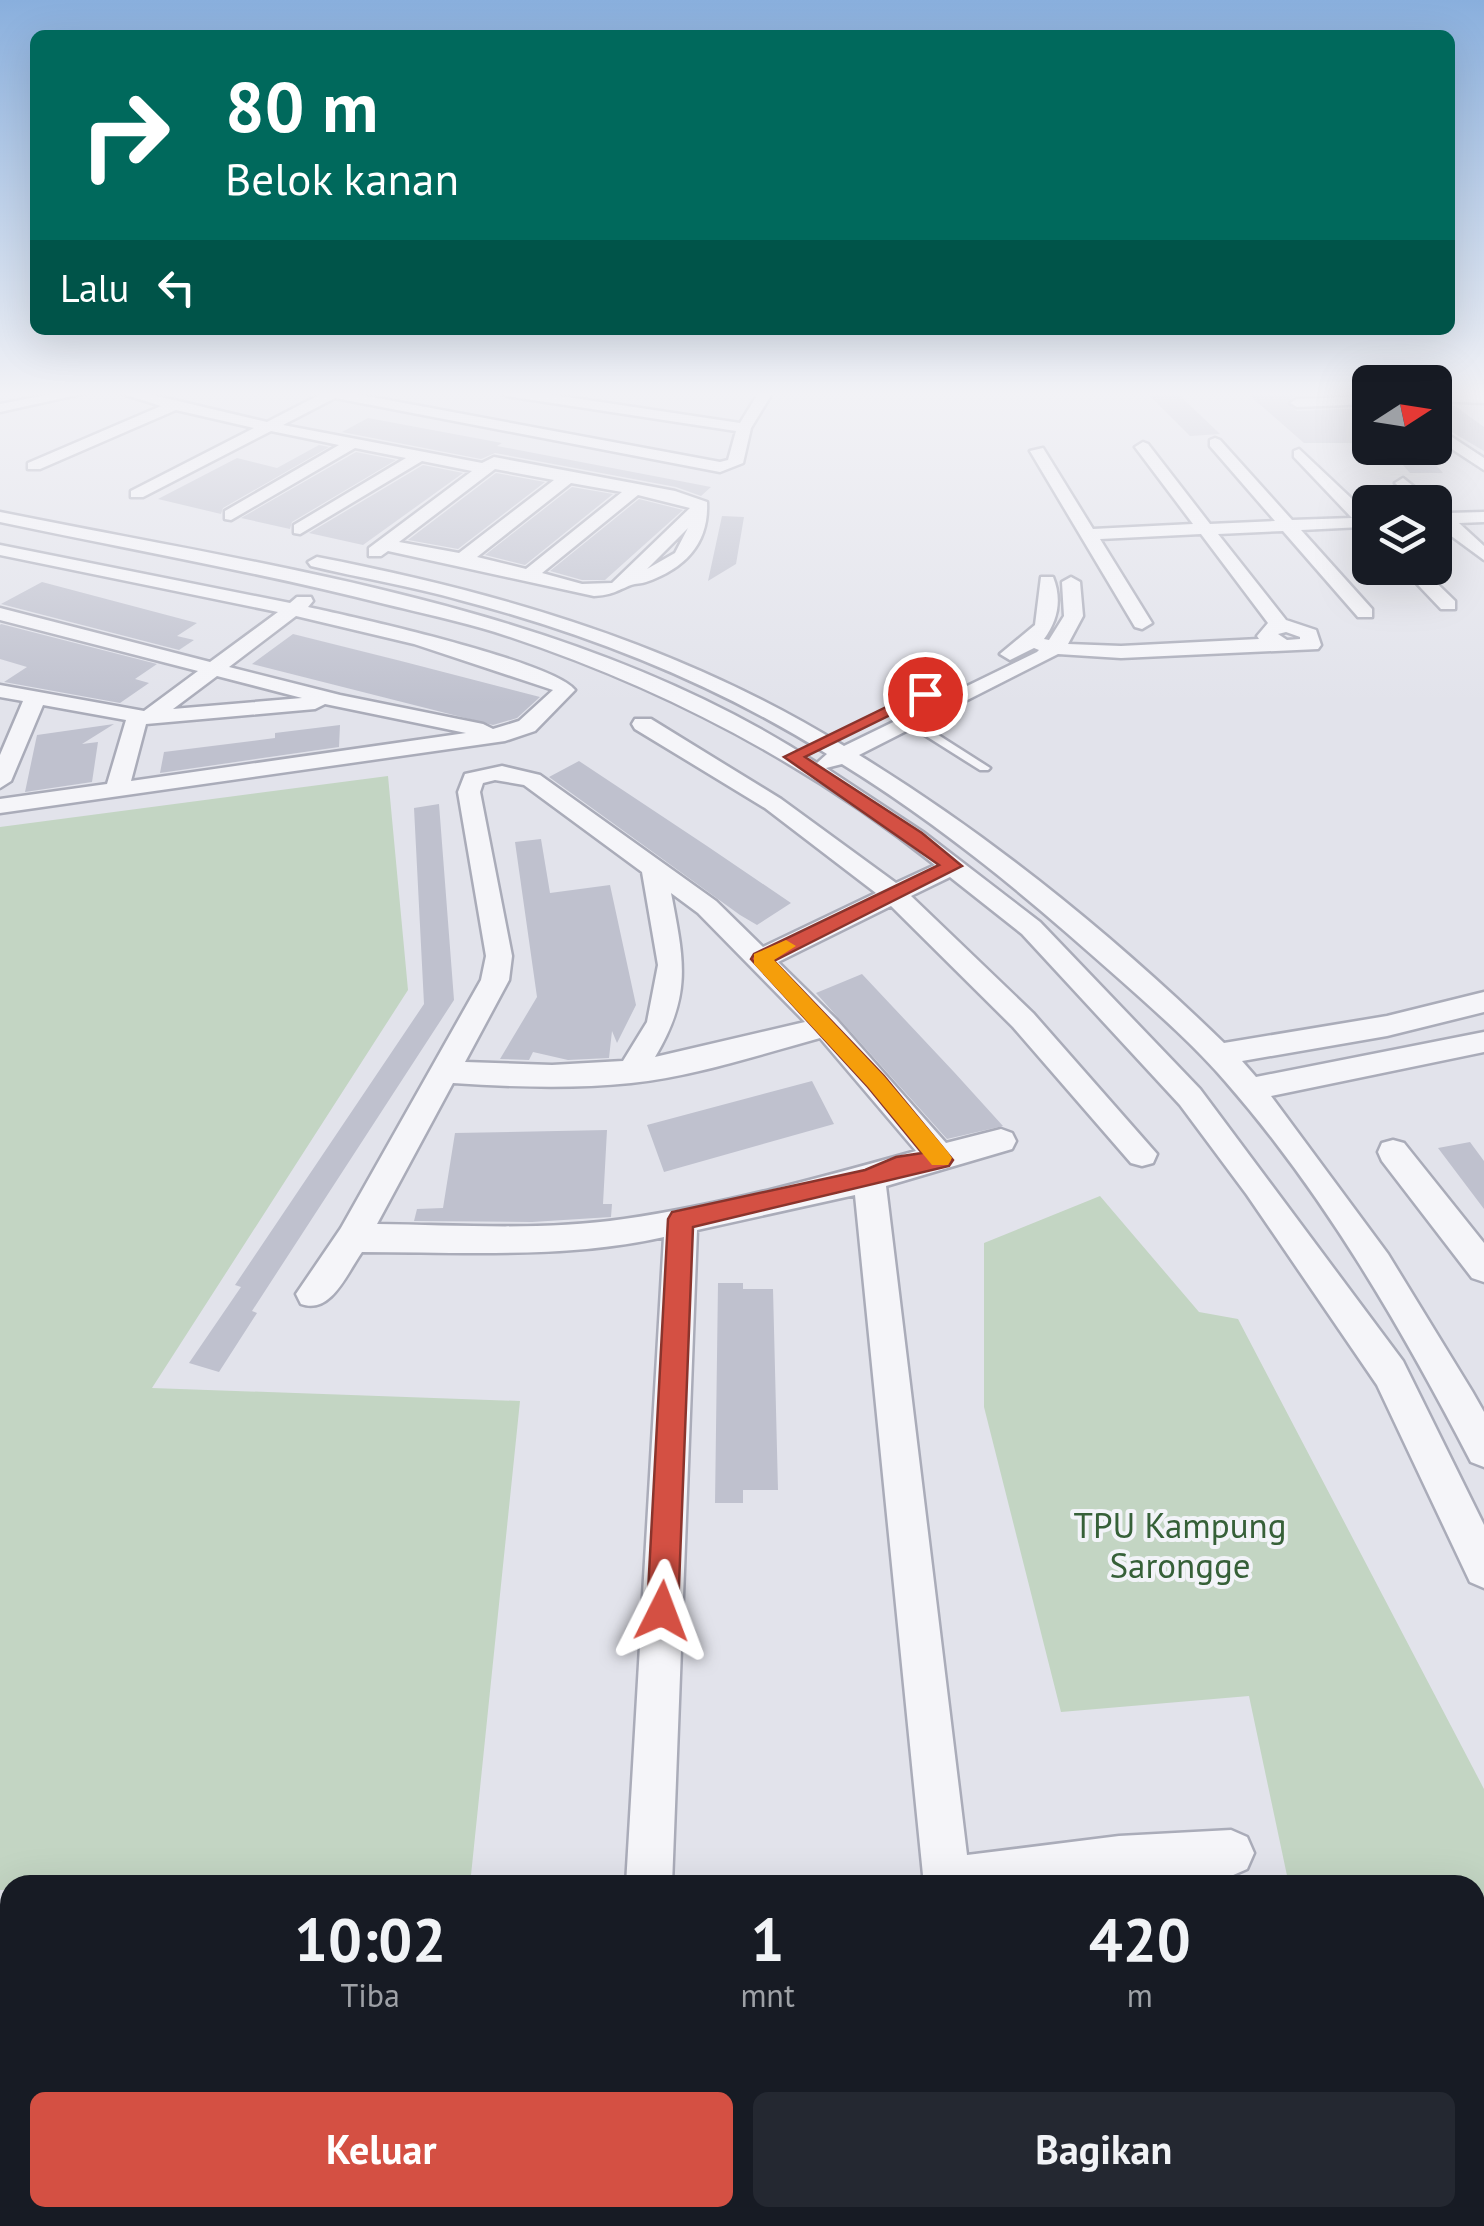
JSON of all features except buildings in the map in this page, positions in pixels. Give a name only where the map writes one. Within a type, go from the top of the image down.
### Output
[{"type":"street","points":[[231,515],[264,496]]},
{"type":"street","points":[[300,530],[355,496]]},
{"type":"street","points":[[450,496],[379,550],[462,560],[590,591],[618,588],[684,556],[698,531],[701,506],[664,496]]},
{"type":"street","points":[[462,560],[545,496]]},
{"type":"street","points":[[529,574],[627,496]]},
{"type":"street","points":[[1065,496],[1142,624]]},
{"type":"street","points":[[1181,496],[1274,634]]},
{"type":"street","points":[[1262,496],[1365,613]]},
{"type":"street","points":[[0,498],[91,520],[352,568],[482,600],[615,641],[715,684],[832,749],[1053,905],[1249,1089],[1310,1170],[1442,1368],[1484,1450]]},
{"type":"street","points":[[1452,516],[1484,517]]},
{"type":"street","points":[[0,517],[327,584],[499,627],[594,660],[692,702],[803,763],[915,836],[1031,928],[1190,1096],[1390,1373],[1484,1568]]},
{"type":"street","points":[[1088,534],[1352,524]]},
{"type":"street","points":[[1452,528],[1484,555]]},
{"type":"street","points":[[0,550],[293,608],[484,658],[563,686],[562,696],[527,726],[505,734],[0,806]]},
{"type":"street","points":[[0,574],[30,556]]},
{"type":"street","points":[[117,789],[142,719],[352,568]]},
{"type":"street","points":[[901,716],[1030,641],[1052,613],[1048,581]]},
{"type":"street","points":[[1071,582],[1089,623]]},
{"type":"street","points":[[1428,585],[1448,605]]},
{"type":"street","points":[[1052,613],[1146,638],[1274,634]]},
{"type":"street","points":[[0,614],[339,701],[505,734]]},
{"type":"street","points":[[803,763],[901,716],[1044,656],[1089,623]]},
{"type":"street","points":[[1030,641],[1053,648],[1274,634]]},
{"type":"street","points":[[0,691],[142,719],[339,701]]},
{"type":"street","points":[[0,781],[35,698]]},
{"type":"street","points":[[643,724],[818,837],[894,894],[995,989],[1142,1154]]},
{"type":"street","points":[[313,1294],[353,1238],[499,967],[470,782],[500,771],[532,780],[706,908],[826,1026],[941,1160]]},
{"type":"street","points":[[761,959],[952,866]]},
{"type":"street","points":[[630,1072],[660,1023],[671,965],[654,869]]},
{"type":"street","points":[[1216,1055],[1484,1002]]},
{"type":"street","points":[[1438,1014],[1475,1044]]},
{"type":"street","points":[[442,1070],[544,1079],[630,1072],[668,1067],[826,1026]]},
{"type":"street","points":[[1249,1089],[1475,1044]]},
{"type":"street","points":[[353,1238],[505,1240],[602,1234],[869,1178],[896,1166],[941,1160],[1001,1140]]},
{"type":"street","points":[[1393,1152],[1484,1268]]},
{"type":"street","points":[[1258,1186],[1310,1170]]},
{"type":"street","points":[[869,1178],[946,1875]]},
{"type":"street","points":[[649,1875],[681,1219]]},
{"type":"street","points":[[1004,1875],[1119,1859],[1231,1853]]},
{"type":"lane","points":[[901,716],[984,768]]},
{"type":"green space","points":[[388,776],[408,990],[152,1388],[520,1401],[471,1875],[0,1875],[0,827]]},
{"type":"green space","name":"TPU Kampung Sarongge","points":[[1100,1196],[1199,1312],[1238,1319],[1484,1789],[1484,1875],[1287,1875],[1249,1696],[1061,1712],[984,1407],[984,1243]]},
{"type":"slow traffic","points":[[786,946],[761,959],[826,1026],[940,1158]]},
{"type":"route","points":[[662,1611],[681,1219],[869,1178],[896,1166],[941,1160],[826,1026],[761,959],[952,866],[915,836],[793,757],[925,694]]}]
